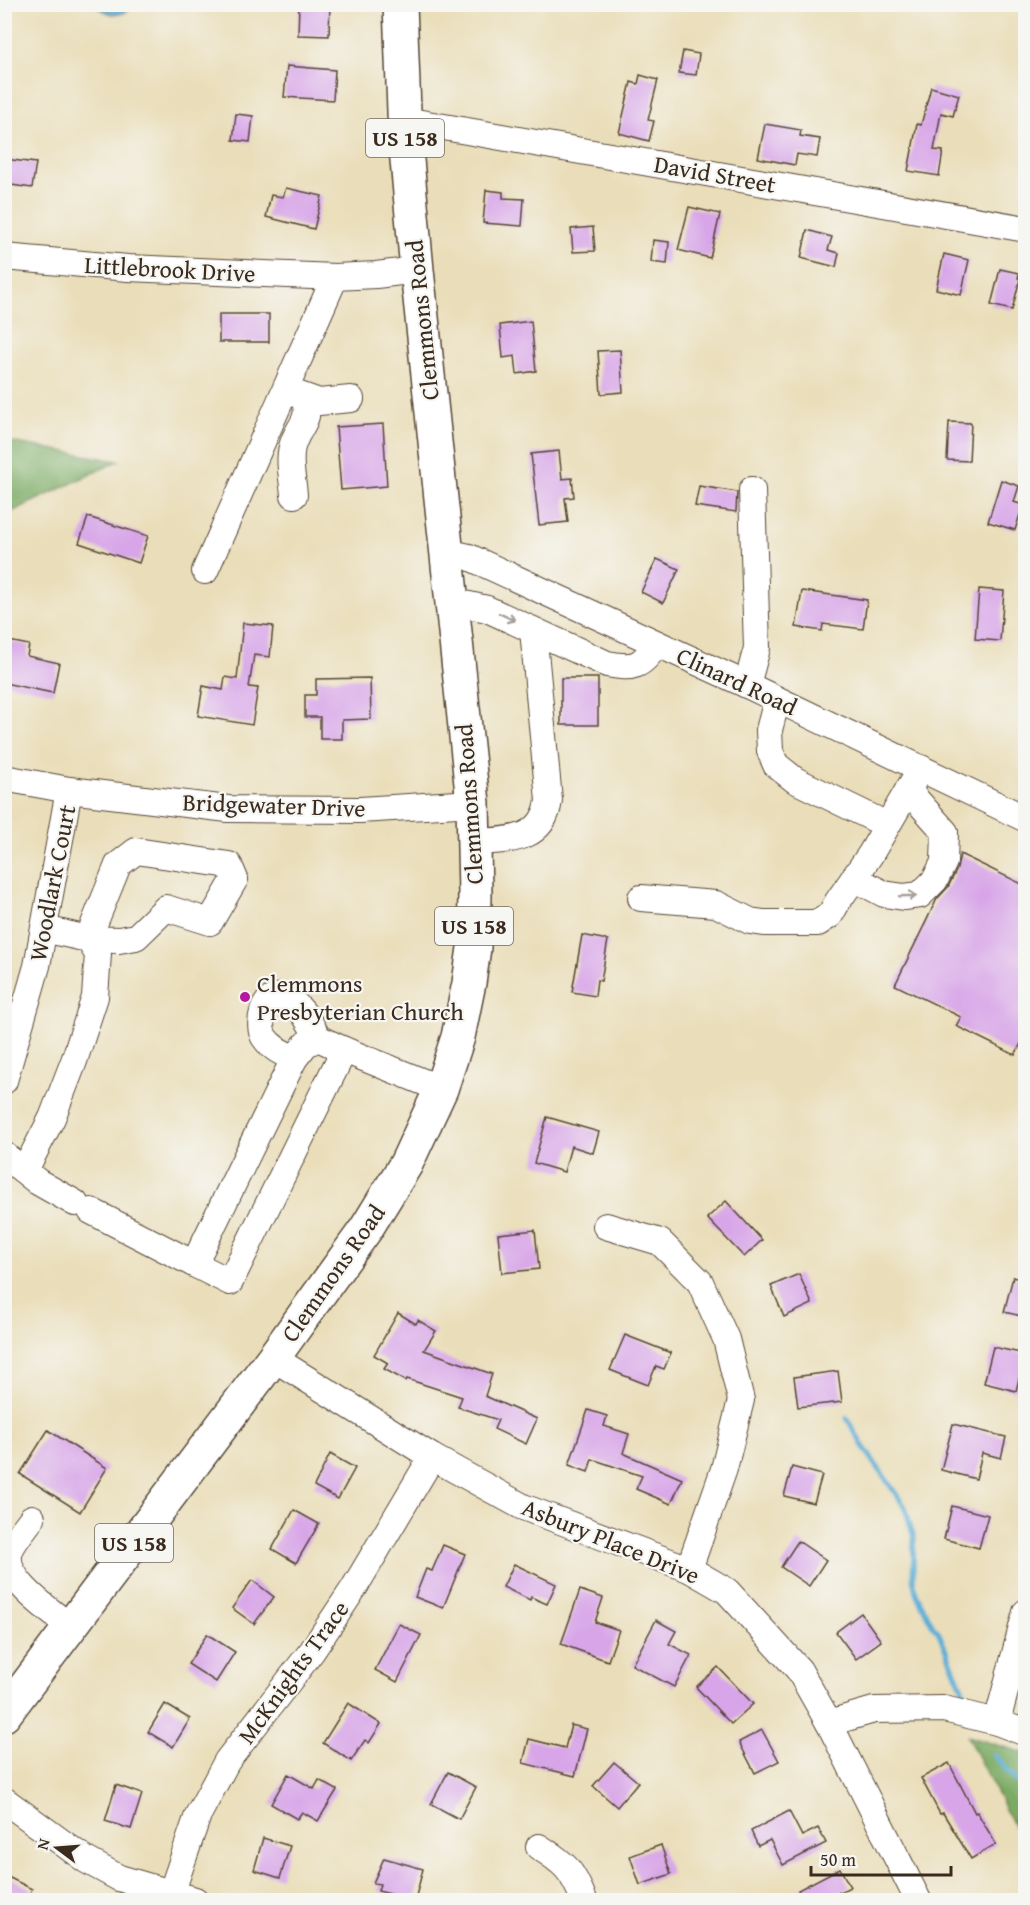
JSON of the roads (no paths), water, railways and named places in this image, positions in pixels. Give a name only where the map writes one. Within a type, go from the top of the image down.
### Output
[{"type":"main road","name":"Clemmons Road","points":[[4,1715],[273,1358],[390,1193],[441,1089],[458,1037],[474,948],[473,802],[417,270],[404,120],[400,4]]},
{"type":"street","name":"David Street","points":[[404,120],[1026,229]]},
{"type":"street","name":"Littlebrook Drive","points":[[4,257],[128,268],[335,277],[417,270]]},
{"type":"street","points":[[205,571],[294,393],[335,277]]},
{"type":"street","points":[[294,393],[319,402],[351,399]]},
{"type":"street","points":[[294,393],[307,406],[306,419],[292,446],[294,495]]},
{"type":"street","points":[[747,685],[757,648],[752,490]]},
{"type":"street","name":"Clinard Road","points":[[446,552],[469,556],[747,685],[1026,819]]},
{"type":"street","points":[[451,601],[487,609],[607,664],[628,668],[645,660],[657,644]]},
{"type":"street","points":[[475,842],[513,839],[530,834],[548,813],[549,800],[533,630]]},
{"type":"street","points":[[777,700],[769,730],[770,751],[776,765],[795,780],[887,825]]},
{"type":"street","points":[[641,898],[716,904],[750,921],[764,924],[818,923],[831,915],[921,768]]},
{"type":"street","name":"Bridgewater Drive","points":[[4,778],[69,790],[228,809],[360,810],[473,802]]},
{"type":"street","name":"Woodlark Court","points":[[4,1081],[37,966],[69,790]]},
{"type":"street","points":[[854,878],[884,894],[904,897],[920,895],[935,880],[944,862],[945,832],[908,790]]},
{"type":"street","points":[[44,929],[88,939],[120,940],[136,937],[166,908],[210,922],[235,879],[229,865],[136,851],[118,865],[88,939]]},
{"type":"street","points":[[88,939],[98,954],[95,997],[52,1118],[15,1163],[38,1182],[83,1207],[230,1282],[344,1050]]},
{"type":"street","points":[[294,1059],[275,1049],[263,1035],[259,1021],[267,1003],[275,997],[290,1000],[307,1018],[318,1038],[441,1089]]},
{"type":"street","points":[[194,1264],[294,1059],[306,1044],[318,1038]]},
{"type":"street","points":[[606,1226],[660,1242],[700,1282],[726,1339],[741,1400],[724,1469],[689,1569]]},
{"type":"street","name":"Asbury Place Drive","points":[[273,1358],[432,1457],[523,1507],[689,1569],[727,1591],[799,1670],[829,1723],[918,1900]]},
{"type":"street","name":"McKnights Trace","points":[[183,1897],[198,1815],[227,1761],[312,1651],[354,1588],[432,1457]]},
{"type":"street","points":[[32,1518],[9,1551],[10,1567],[17,1583],[70,1627]]},
{"type":"street","points":[[997,1722],[1026,1612]]},
{"type":"street","points":[[829,1723],[874,1710],[944,1709],[997,1722],[1026,1733]]},
{"type":"street","points":[[4,1800],[86,1860],[111,1874],[183,1897]]},
{"type":"street","points":[[539,1847],[563,1862],[575,1878],[584,1900]]},
{"type":"water","points":[[94,5],[134,5],[124,13],[114,14]]},
{"type":"waterway","points":[[847,1418],[861,1443],[905,1507],[914,1538],[913,1578],[916,1593],[933,1626],[938,1631],[965,1695]]},
{"type":"waterway","points":[[994,1755],[1026,1792]]},
{"type":"place","name":"Clemmons Presbyterian Church","points":[[245,997]]}]
